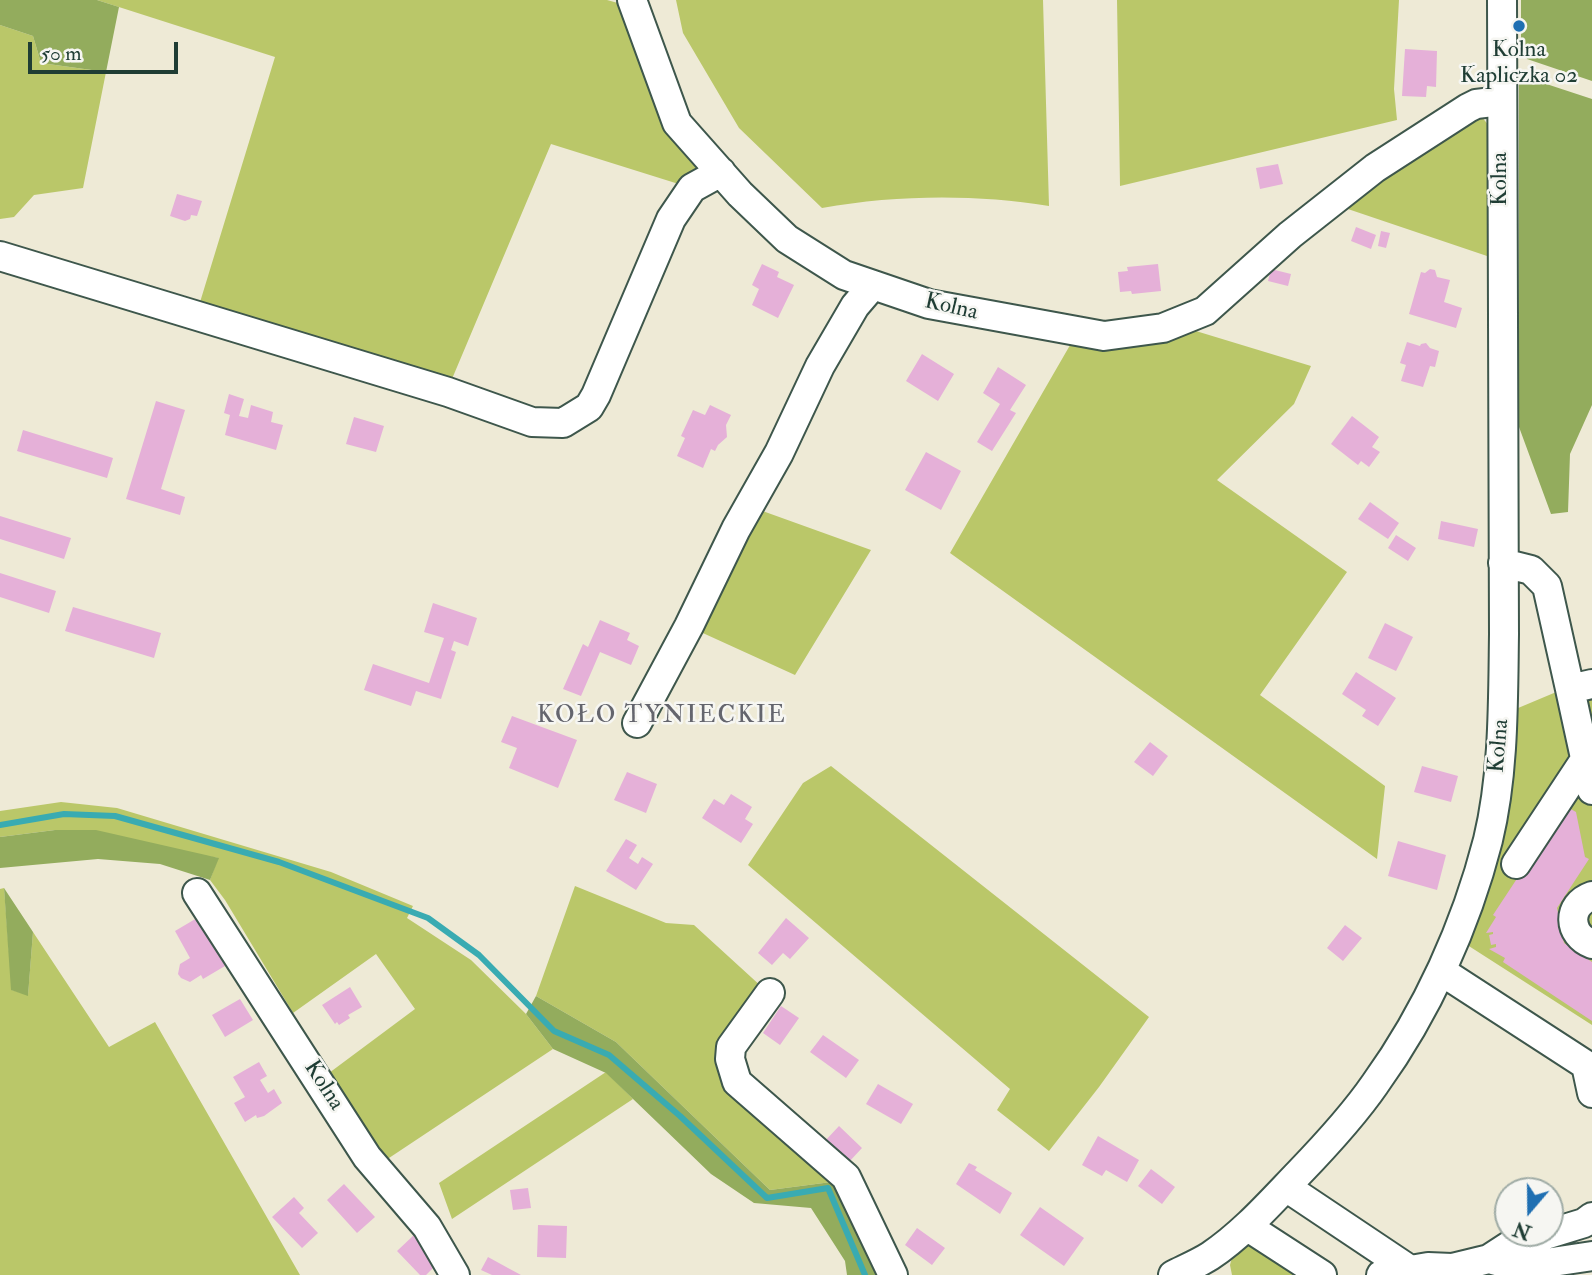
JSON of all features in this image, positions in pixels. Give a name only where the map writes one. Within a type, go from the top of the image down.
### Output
[{"type":"street","name":"Kolna","points":[[632,0],[677,123],[740,194],[788,239],[844,275],[929,304],[1104,336],[1163,328],[1205,311],[1290,235],[1375,168],[1468,108],[1501,100]]},
{"type":"street","name":"Kolna","points":[[1173,1275],[1213,1266],[1321,1150],[1375,1085],[1441,971],[1465,913],[1489,837],[1503,710],[1502,0]]},
{"type":"street","points":[[0,256],[448,392],[532,422],[563,423],[589,407],[596,395],[671,219],[692,188],[720,172]]},
{"type":"street","points":[[638,723],[736,529],[779,453],[820,366],[855,306],[873,285]]},
{"type":"street","points":[[1503,563],[1531,570],[1547,586],[1581,687],[1586,758],[1592,790]]},
{"type":"street","points":[[1516,864],[1586,758]]},
{"type":"street","name":"Kolna","points":[[197,892],[368,1157],[426,1227],[455,1275]]},
{"type":"street","points":[[1592,896],[1577,905],[1573,914],[1573,925],[1583,940],[1592,944]]},
{"type":"street","points":[[1441,971],[1586,1065],[1592,1093]]},
{"type":"street","points":[[769,993],[731,1047],[730,1059],[737,1083],[846,1177],[893,1275]]},
{"type":"street","points":[[1286,1187],[1410,1270]]},
{"type":"street","points":[[1381,1275],[1428,1267],[1452,1268],[1489,1259],[1509,1246],[1584,1223],[1592,1217]]},
{"type":"street","points":[[1248,1227],[1322,1275]]},
{"type":"street","points":[[1489,1259],[1519,1267],[1592,1256]]},
{"type":"green space","points":[[0,0],[97,0],[119,7],[106,72],[41,63],[33,36],[0,25]]},
{"type":"green space","points":[[97,0],[607,0],[625,5],[704,171],[685,186],[551,144],[449,386],[197,312],[275,57]]},
{"type":"green space","points":[[676,0],[1043,0],[1049,206],[992,199],[907,198],[822,208],[739,128],[683,33]]},
{"type":"green space","points":[[1117,0],[1399,0],[1394,89],[1397,120],[1120,186]]},
{"type":"green space","points":[[1521,0],[1592,0],[1592,81],[1527,59],[1521,42]]},
{"type":"green space","points":[[0,25],[33,36],[41,63],[106,72],[83,188],[34,195],[14,217],[0,219]]},
{"type":"green space","points":[[1519,75],[1592,99],[1592,405],[1570,454],[1568,512],[1551,514],[1519,427]]},
{"type":"green space","points":[[1482,117],[1489,126],[1487,256],[1339,206],[1453,128]]},
{"type":"green space","points":[[1186,328],[1311,366],[1294,404],[1217,480],[1347,572],[1260,695],[1385,786],[1377,859],[950,553],[1073,340]]},
{"type":"green space","points":[[757,509],[871,550],[795,675],[694,629]]},
{"type":"green space","points":[[1592,677],[1592,1025],[1461,941],[1511,711]]},
{"type":"green space","points":[[831,766],[1149,1017],[1049,1151],[997,1110],[1010,1089],[748,865],[803,783]]},
{"type":"green space","points":[[61,802],[117,808],[331,872],[413,906],[407,918],[471,960],[526,1014],[553,1049],[386,1160],[329,1073],[415,1009],[376,954],[293,1013],[225,900],[210,880],[218,858],[55,830],[0,837],[0,811]]},
{"type":"green space","points":[[55,830],[96,830],[219,858],[210,880],[160,864],[98,859],[0,868],[0,837]]},
{"type":"green space","points":[[575,886],[666,923],[694,925],[763,988],[722,1052],[839,1181],[770,1190],[616,1042],[536,996]]},
{"type":"green space","points":[[4,888],[12,990],[28,995],[33,932],[109,1047],[155,1022],[300,1275],[0,1275],[0,889]]},
{"type":"green space","points":[[4,888],[33,932],[28,996],[11,990]]},
{"type":"green space","points":[[536,996],[616,1042],[770,1190],[839,1181],[887,1275],[847,1275],[845,1261],[811,1208],[754,1203],[711,1174],[606,1073],[553,1049],[526,1014]]},
{"type":"green space","points":[[606,1072],[633,1099],[452,1219],[439,1183]]},
{"type":"green space","points":[[1249,1242],[1303,1275],[1232,1275],[1230,1265],[1235,1247]]},
{"type":"building","points":[[1405,49],[1437,51],[1436,87],[1427,86],[1426,97],[1402,96]]},
{"type":"building","points":[[1278,164],[1283,184],[1260,189],[1256,168]]},
{"type":"building","points":[[177,194],[202,201],[197,216],[191,215],[190,219],[185,221],[170,216]]},
{"type":"building","points":[[1356,227],[1376,235],[1371,249],[1351,241]]},
{"type":"building","points":[[1381,231],[1390,233],[1386,248],[1378,246]]},
{"type":"building","points":[[762,264],[779,272],[777,277],[794,285],[778,318],[752,305],[759,289],[752,285]]},
{"type":"building","points":[[1158,264],[1161,291],[1132,294],[1131,291],[1120,292],[1118,272],[1128,271],[1127,267]]},
{"type":"building","points":[[1271,269],[1291,274],[1288,286],[1268,281]]},
{"type":"building","points":[[1430,269],[1435,270],[1437,277],[1450,280],[1444,302],[1462,308],[1456,328],[1409,314],[1421,272],[1425,273]]},
{"type":"building","points":[[1407,342],[1420,346],[1426,343],[1430,348],[1439,351],[1435,367],[1430,366],[1423,387],[1401,381],[1406,365],[1400,363]]},
{"type":"building","points":[[922,354],[954,374],[938,401],[906,381]]},
{"type":"building","points":[[998,367],[1026,385],[1010,410],[1016,413],[992,451],[977,442],[1000,404],[983,393]]},
{"type":"building","points":[[229,394],[244,399],[239,416],[248,418],[251,405],[273,412],[271,422],[283,425],[276,450],[225,435],[230,415],[224,413]]},
{"type":"building","points":[[156,401],[185,410],[161,489],[185,497],[180,515],[126,499]]},
{"type":"building","points":[[710,405],[731,415],[726,425],[727,437],[715,451],[711,449],[703,468],[677,456],[685,438],[681,436],[693,410],[705,415]]},
{"type":"building","points":[[1352,416],[1379,437],[1372,447],[1380,452],[1369,467],[1361,461],[1358,465],[1331,444]]},
{"type":"building","points":[[354,417],[384,426],[376,452],[346,444]]},
{"type":"building","points":[[23,430],[113,458],[107,478],[17,451]]},
{"type":"building","points":[[926,452],[961,471],[941,510],[905,490]]},
{"type":"building","points":[[1370,502],[1399,523],[1388,539],[1358,519]]},
{"type":"building","points":[[0,516],[71,538],[64,559],[0,539]]},
{"type":"building","points":[[1441,521],[1478,529],[1474,547],[1438,539]]},
{"type":"building","points":[[1396,535],[1416,548],[1408,561],[1388,548]]},
{"type":"building","points":[[0,573],[56,591],[49,613],[0,597]]},
{"type":"building","points":[[433,603],[477,618],[468,646],[454,641],[451,650],[456,652],[441,699],[416,691],[411,706],[364,690],[373,664],[429,683],[444,638],[424,632]]},
{"type":"building","points":[[73,607],[161,633],[154,658],[65,631]]},
{"type":"building","points":[[600,620],[630,633],[627,640],[639,646],[631,665],[600,652],[581,696],[563,689],[583,644],[588,647]]},
{"type":"building","points":[[1385,623],[1413,637],[1396,671],[1368,658]]},
{"type":"building","points":[[1356,672],[1396,698],[1378,726],[1362,716],[1366,710],[1342,694]]},
{"type":"building","points":[[512,716],[577,740],[558,788],[509,768],[517,748],[501,742]]},
{"type":"building","points":[[1150,742],[1168,756],[1153,776],[1134,762]]},
{"type":"building","points":[[1422,766],[1458,776],[1451,802],[1414,792]]},
{"type":"building","points":[[627,772],[657,784],[646,813],[614,800]]},
{"type":"building","points":[[731,794],[752,807],[745,819],[753,824],[741,843],[702,818],[714,799],[724,805]]},
{"type":"building","points":[[1569,808],[1576,812],[1585,857],[1589,859],[1557,908],[1564,943],[1592,962],[1592,1021],[1503,962],[1505,958],[1489,949],[1496,947],[1496,944],[1491,945],[1489,935],[1493,932],[1486,933],[1496,917],[1493,915],[1555,821]]},
{"type":"building","points":[[626,839],[637,845],[629,858],[638,864],[642,857],[653,864],[636,890],[606,871]]},
{"type":"building","points":[[1398,841],[1446,855],[1437,890],[1388,876]]},
{"type":"building","points":[[197,918],[225,966],[203,979],[201,975],[190,982],[178,974],[180,964],[190,958],[175,931]]},
{"type":"building","points":[[786,918],[809,938],[790,959],[783,953],[772,965],[758,953]]},
{"type":"building","points":[[1345,925],[1362,938],[1343,961],[1327,948]]},
{"type":"building","points":[[350,987],[362,1007],[348,1015],[350,1018],[339,1025],[337,1022],[335,1024],[322,1005]]},
{"type":"building","points":[[240,999],[253,1020],[225,1037],[212,1015]]},
{"type":"building","points":[[781,1006],[799,1018],[780,1045],[763,1033]]},
{"type":"building","points":[[823,1035],[859,1060],[846,1078],[810,1052]]},
{"type":"building","points":[[259,1062],[267,1076],[260,1080],[268,1093],[274,1089],[282,1103],[264,1116],[257,1118],[256,1115],[245,1122],[234,1103],[245,1097],[233,1077]]},
{"type":"building","points":[[878,1084],[913,1104],[901,1124],[866,1104]]},
{"type":"building","points":[[839,1126],[862,1148],[848,1163],[825,1141]]},
{"type":"building","points":[[1098,1136],[1139,1160],[1127,1182],[1106,1170],[1102,1176],[1082,1165]]},
{"type":"building","points":[[969,1163],[977,1167],[975,1170],[1012,1193],[1000,1214],[956,1184]]},
{"type":"building","points":[[1151,1169],[1175,1187],[1162,1204],[1138,1186]]},
{"type":"building","points":[[344,1184],[375,1217],[357,1233],[327,1200]]},
{"type":"building","points":[[528,1188],[531,1208],[513,1210],[510,1190]]},
{"type":"building","points":[[294,1197],[304,1208],[299,1213],[318,1233],[302,1248],[272,1217]]},
{"type":"building","points":[[1040,1207],[1084,1238],[1064,1266],[1020,1235]]},
{"type":"building","points":[[538,1225],[567,1226],[566,1258],[537,1257]]},
{"type":"building","points":[[917,1228],[945,1248],[932,1265],[905,1245]]},
{"type":"building","points":[[415,1234],[440,1261],[426,1275],[420,1275],[397,1251]]},
{"type":"building","points":[[488,1257],[521,1275],[492,1275],[481,1270]]},
{"type":"waterway","points":[[0,825],[64,814],[115,816],[279,862],[428,918],[479,955],[554,1031],[609,1055],[680,1116],[767,1198],[828,1188],[865,1275]]},
{"type":"place","name":"Kolna Kapliczka 02","points":[[1519,26]]},
{"type":"district","name":"KOŁO TYNIECKIE","points":[[662,717]]}]
